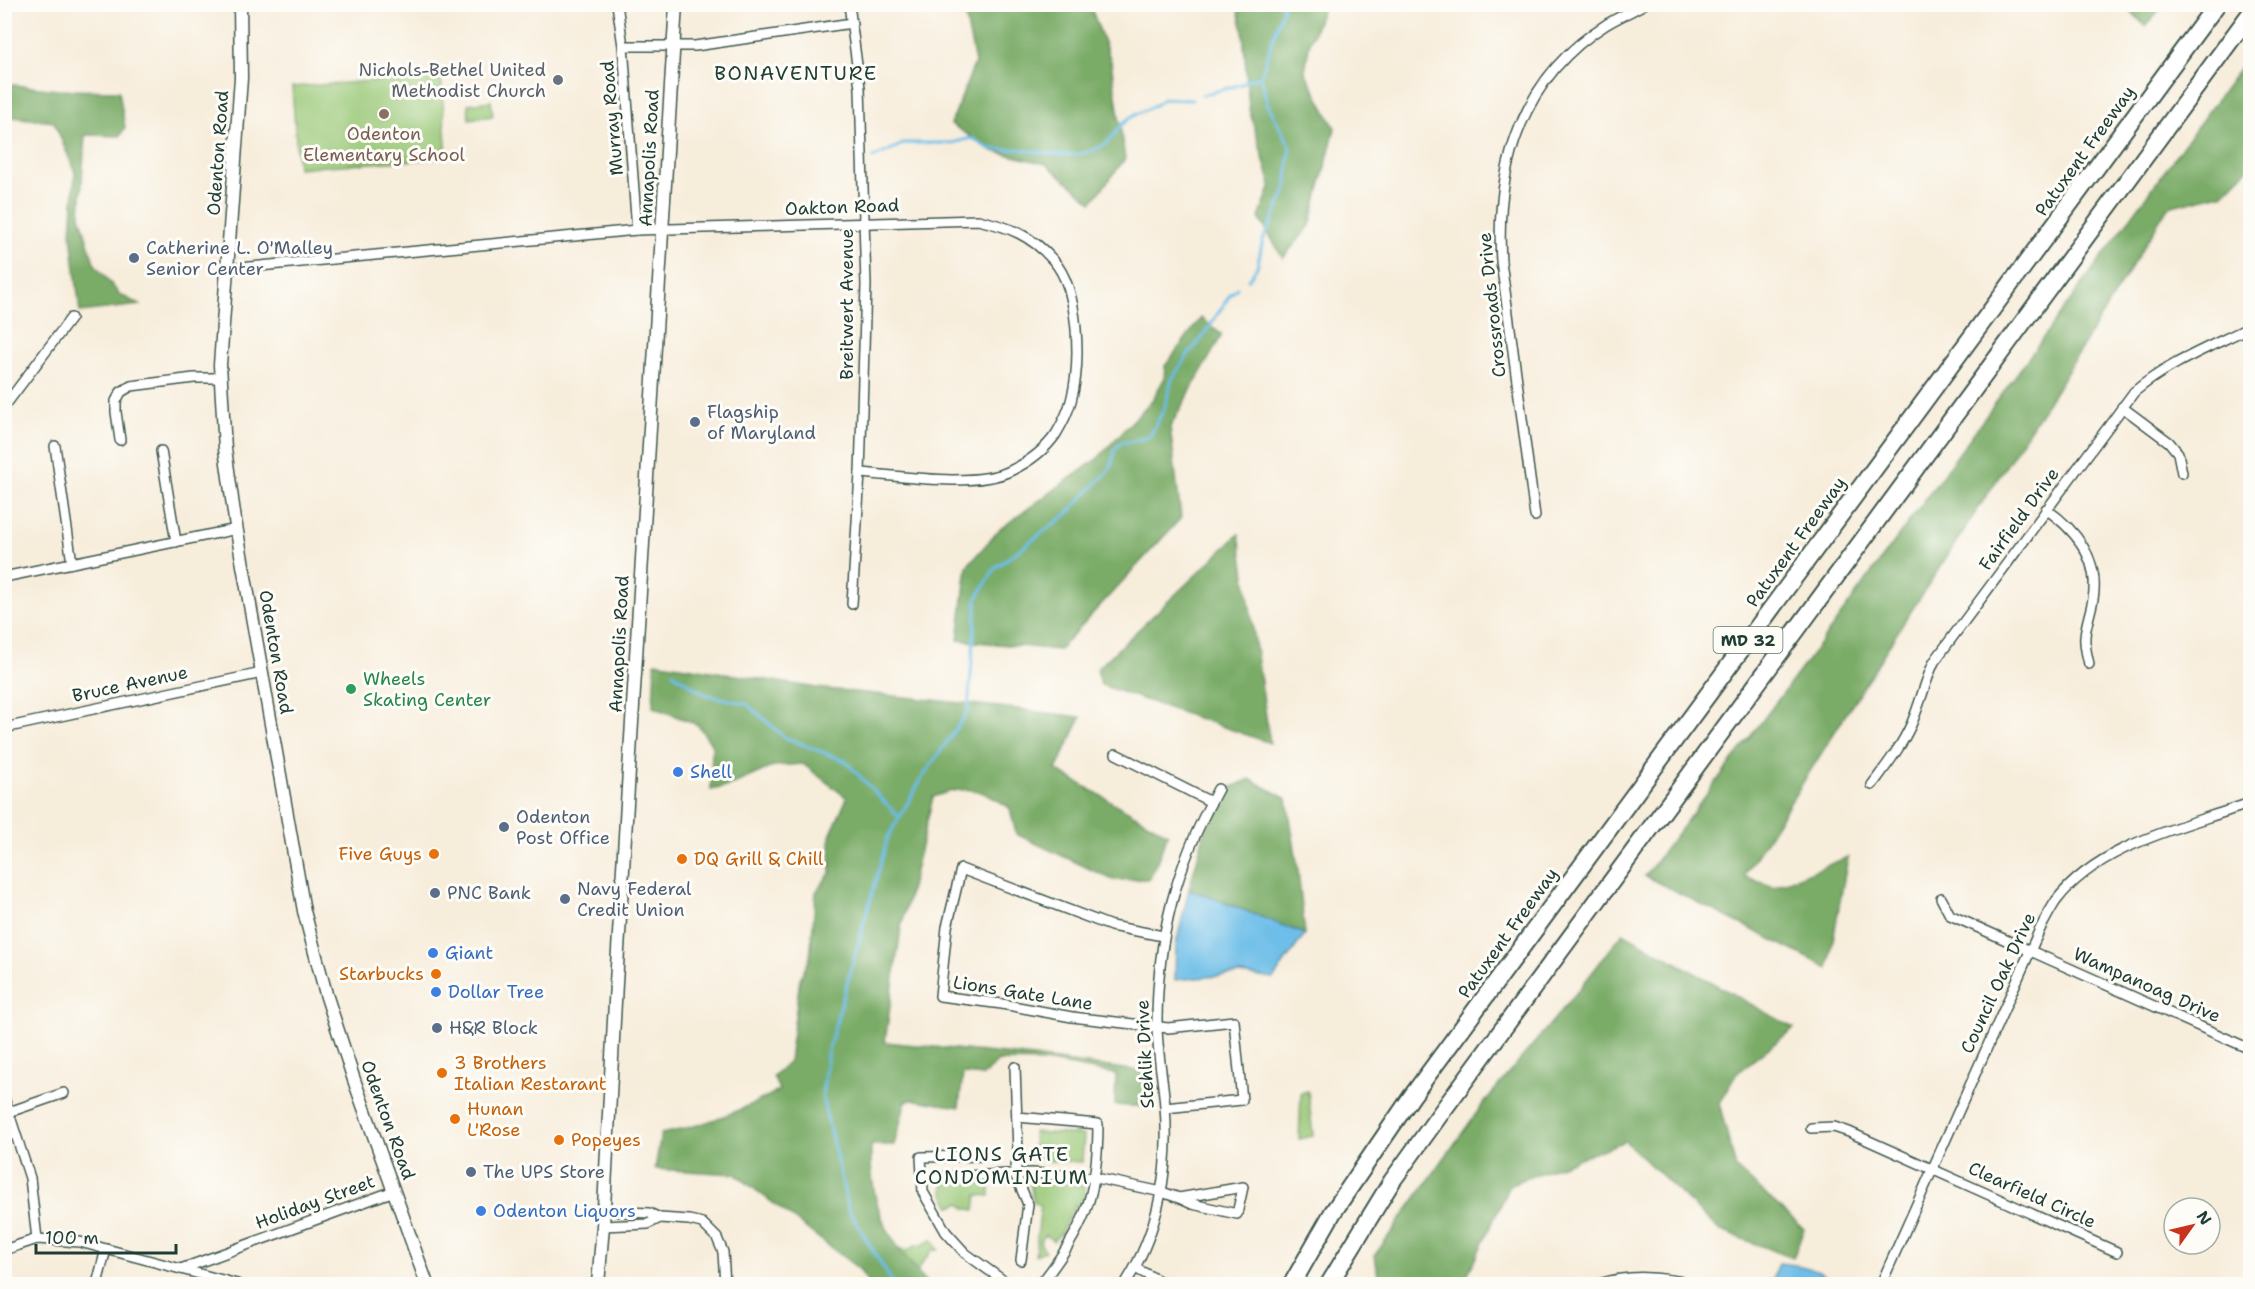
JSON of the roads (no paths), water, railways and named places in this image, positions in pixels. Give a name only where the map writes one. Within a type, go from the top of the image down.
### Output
[{"type":"highway","name":"Patuxent Freeway","points":[[1292,1284],[1333,1212],[1412,1096],[2217,4]]},
{"type":"highway","name":"MD 32","points":[[1329,1284],[1386,1190],[1438,1117],[2250,14]]},
{"type":"street","name":"Odenton Road","points":[[240,4],[241,78],[220,378],[225,448],[304,911],[326,994],[354,1080],[427,1284]]},
{"type":"street","name":"Murray Road","points":[[617,4],[623,46],[637,230]]},
{"type":"street","name":"Annapolis Road","points":[[598,1284],[676,4]]},
{"type":"street","name":"Breitwert Avenue","points":[[849,4],[860,88],[865,348],[852,604]]},
{"type":"street","name":"Crossroads Drive","points":[[1535,516],[1501,261],[1499,230],[1506,165],[1516,134],[1532,102],[1561,63],[1606,24],[1644,4]]},
{"type":"street","points":[[623,46],[695,46],[852,23]]},
{"type":"street","name":"Oakton Road","points":[[228,269],[662,229],[978,220],[1007,226],[1031,239],[1054,261],[1067,283],[1075,309],[1076,368],[1072,401],[1055,435],[1045,447],[1028,460],[1008,472],[987,478],[967,480],[860,473]]},
{"type":"street","points":[[4,407],[71,318]]},
{"type":"street","name":"Fairfield Drive","points":[[1872,785],[1911,724],[1924,683],[1934,662],[2121,407],[2152,377],[2250,327]]},
{"type":"street","points":[[120,440],[116,401],[121,392],[131,386],[194,378],[220,378]]},
{"type":"street","points":[[2121,407],[2169,442],[2178,453],[2182,473]]},
{"type":"street","points":[[55,446],[72,563]]},
{"type":"street","points":[[161,451],[176,542]]},
{"type":"street","points":[[2046,509],[2062,520],[2077,535],[2091,565],[2094,592],[2084,638],[2089,664]]},
{"type":"street","points":[[4,577],[237,529]]},
{"type":"street","name":"Bruce Avenue","points":[[4,728],[262,673]]},
{"type":"street","points":[[1116,754],[1211,802]]},
{"type":"street","name":"Stehlik Drive","points":[[1125,1284],[1149,1237],[1162,1192],[1167,1146],[1157,1027],[1158,980],[1163,936],[1176,883],[1218,789]]},
{"type":"street","name":"Council Oak Drive","points":[[1882,1282],[2030,951],[2055,902],[2084,873],[2102,860],[2124,849],[2250,803]]},
{"type":"street","name":"Lions Gate Lane","points":[[1157,1027],[940,996],[947,927],[961,868],[1111,926],[1163,936]]},
{"type":"street","name":"Wampanoag Drive","points":[[1941,897],[1950,915],[2250,1049]]},
{"type":"street","points":[[1157,1027],[1168,1028],[1234,1021],[1242,1100],[1165,1108]]},
{"type":"street","points":[[1016,1067],[1018,1153],[1015,1174],[1028,1204],[1021,1260]]},
{"type":"street","points":[[9,1112],[64,1093]]},
{"type":"street","points":[[4,1098],[30,1178],[38,1239]]},
{"type":"street","points":[[1017,1117],[1098,1124],[1096,1178],[1086,1215],[1077,1233],[1041,1284]]},
{"type":"street","name":"Clearfield Circle","points":[[1811,1128],[1833,1127],[2117,1252]]},
{"type":"street","points":[[984,1156],[921,1157],[923,1192],[950,1238],[1008,1284]]},
{"type":"street","points":[[922,1178],[1032,1173],[1096,1178],[1162,1192],[1192,1204],[1237,1214],[1243,1187],[1179,1198]]},
{"type":"street","name":"Holiday Street","points":[[181,1269],[394,1191]]},
{"type":"street","points":[[604,1211],[649,1214],[660,1218],[702,1223],[717,1238],[723,1251],[725,1284]]},
{"type":"street","points":[[603,1226],[648,1224],[660,1218]]},
{"type":"street","points":[[4,1250],[38,1239],[80,1242],[237,1284]]},
{"type":"street","points":[[97,1284],[106,1249]]},
{"type":"street","points":[[1135,1268],[1165,1284]]},
{"type":"street","points":[[1599,1284],[1611,1280],[1648,1277],[1693,1284]]},
{"type":"water","points":[[1189,889],[1305,934],[1273,979],[1240,974],[1175,980],[1176,945]]},
{"type":"water","points":[[1779,1263],[1810,1269],[1837,1284],[1771,1284]]},
{"type":"waterway","points":[[1248,280],[1257,267],[1263,240],[1286,191],[1290,146],[1267,103],[1261,76],[1283,7],[1281,4]]},
{"type":"waterway","points":[[1202,95],[1261,76]]},
{"type":"waterway","points":[[873,158],[905,143],[952,143],[972,138],[995,150],[1015,149],[1059,155],[1081,154],[1102,146],[1127,120],[1163,99],[1192,100]]},
{"type":"waterway","points":[[896,1284],[891,1280],[849,1211],[822,1096],[828,1051],[888,837],[922,778],[968,711],[977,598],[995,568],[1067,514],[1111,468],[1115,449],[1122,442],[1150,436],[1164,409],[1172,379],[1237,288]]},
{"type":"waterway","points":[[673,673],[704,694],[747,704],[784,737],[845,761],[899,817]]},
{"type":"place","name":"Nichols-Bethel United Methodist Church","points":[[558,80]]},
{"type":"place","name":"Odenton Elementary School","points":[[384,114]]},
{"type":"place","name":"Catherine L. O'Malley Senior Center","points":[[134,258]]},
{"type":"place","name":"Flagship of Maryland","points":[[695,422]]},
{"type":"place","name":"Wheels Skating Center","points":[[351,689]]},
{"type":"place","name":"Shell","points":[[678,772]]},
{"type":"place","name":"Odenton Post Office","points":[[504,827]]},
{"type":"place","name":"Five Guys","points":[[434,854]]},
{"type":"place","name":"DQ Grill & Chill","points":[[682,859]]},
{"type":"place","name":"PNC Bank","points":[[435,893]]},
{"type":"place","name":"Navy Federal Credit Union","points":[[565,899]]},
{"type":"place","name":"Giant","points":[[433,953]]},
{"type":"place","name":"Starbucks","points":[[436,974]]},
{"type":"place","name":"Dollar Tree","points":[[436,992]]},
{"type":"place","name":"H&R Block","points":[[437,1028]]},
{"type":"place","name":"3 Brothers Italian Restarant","points":[[442,1073]]},
{"type":"place","name":"Hunan L'Rose","points":[[455,1119]]},
{"type":"place","name":"Popeyes","points":[[559,1140]]},
{"type":"place","name":"The UPS Store","points":[[471,1172]]},
{"type":"place","name":"Odenton Liquors","points":[[481,1211]]},
{"type":"district","name":"BONAVENTURE","points":[[796,73]]},
{"type":"district","name":"LIONS GATE CONDOMINIUM","points":[[1002,1166]]}]
